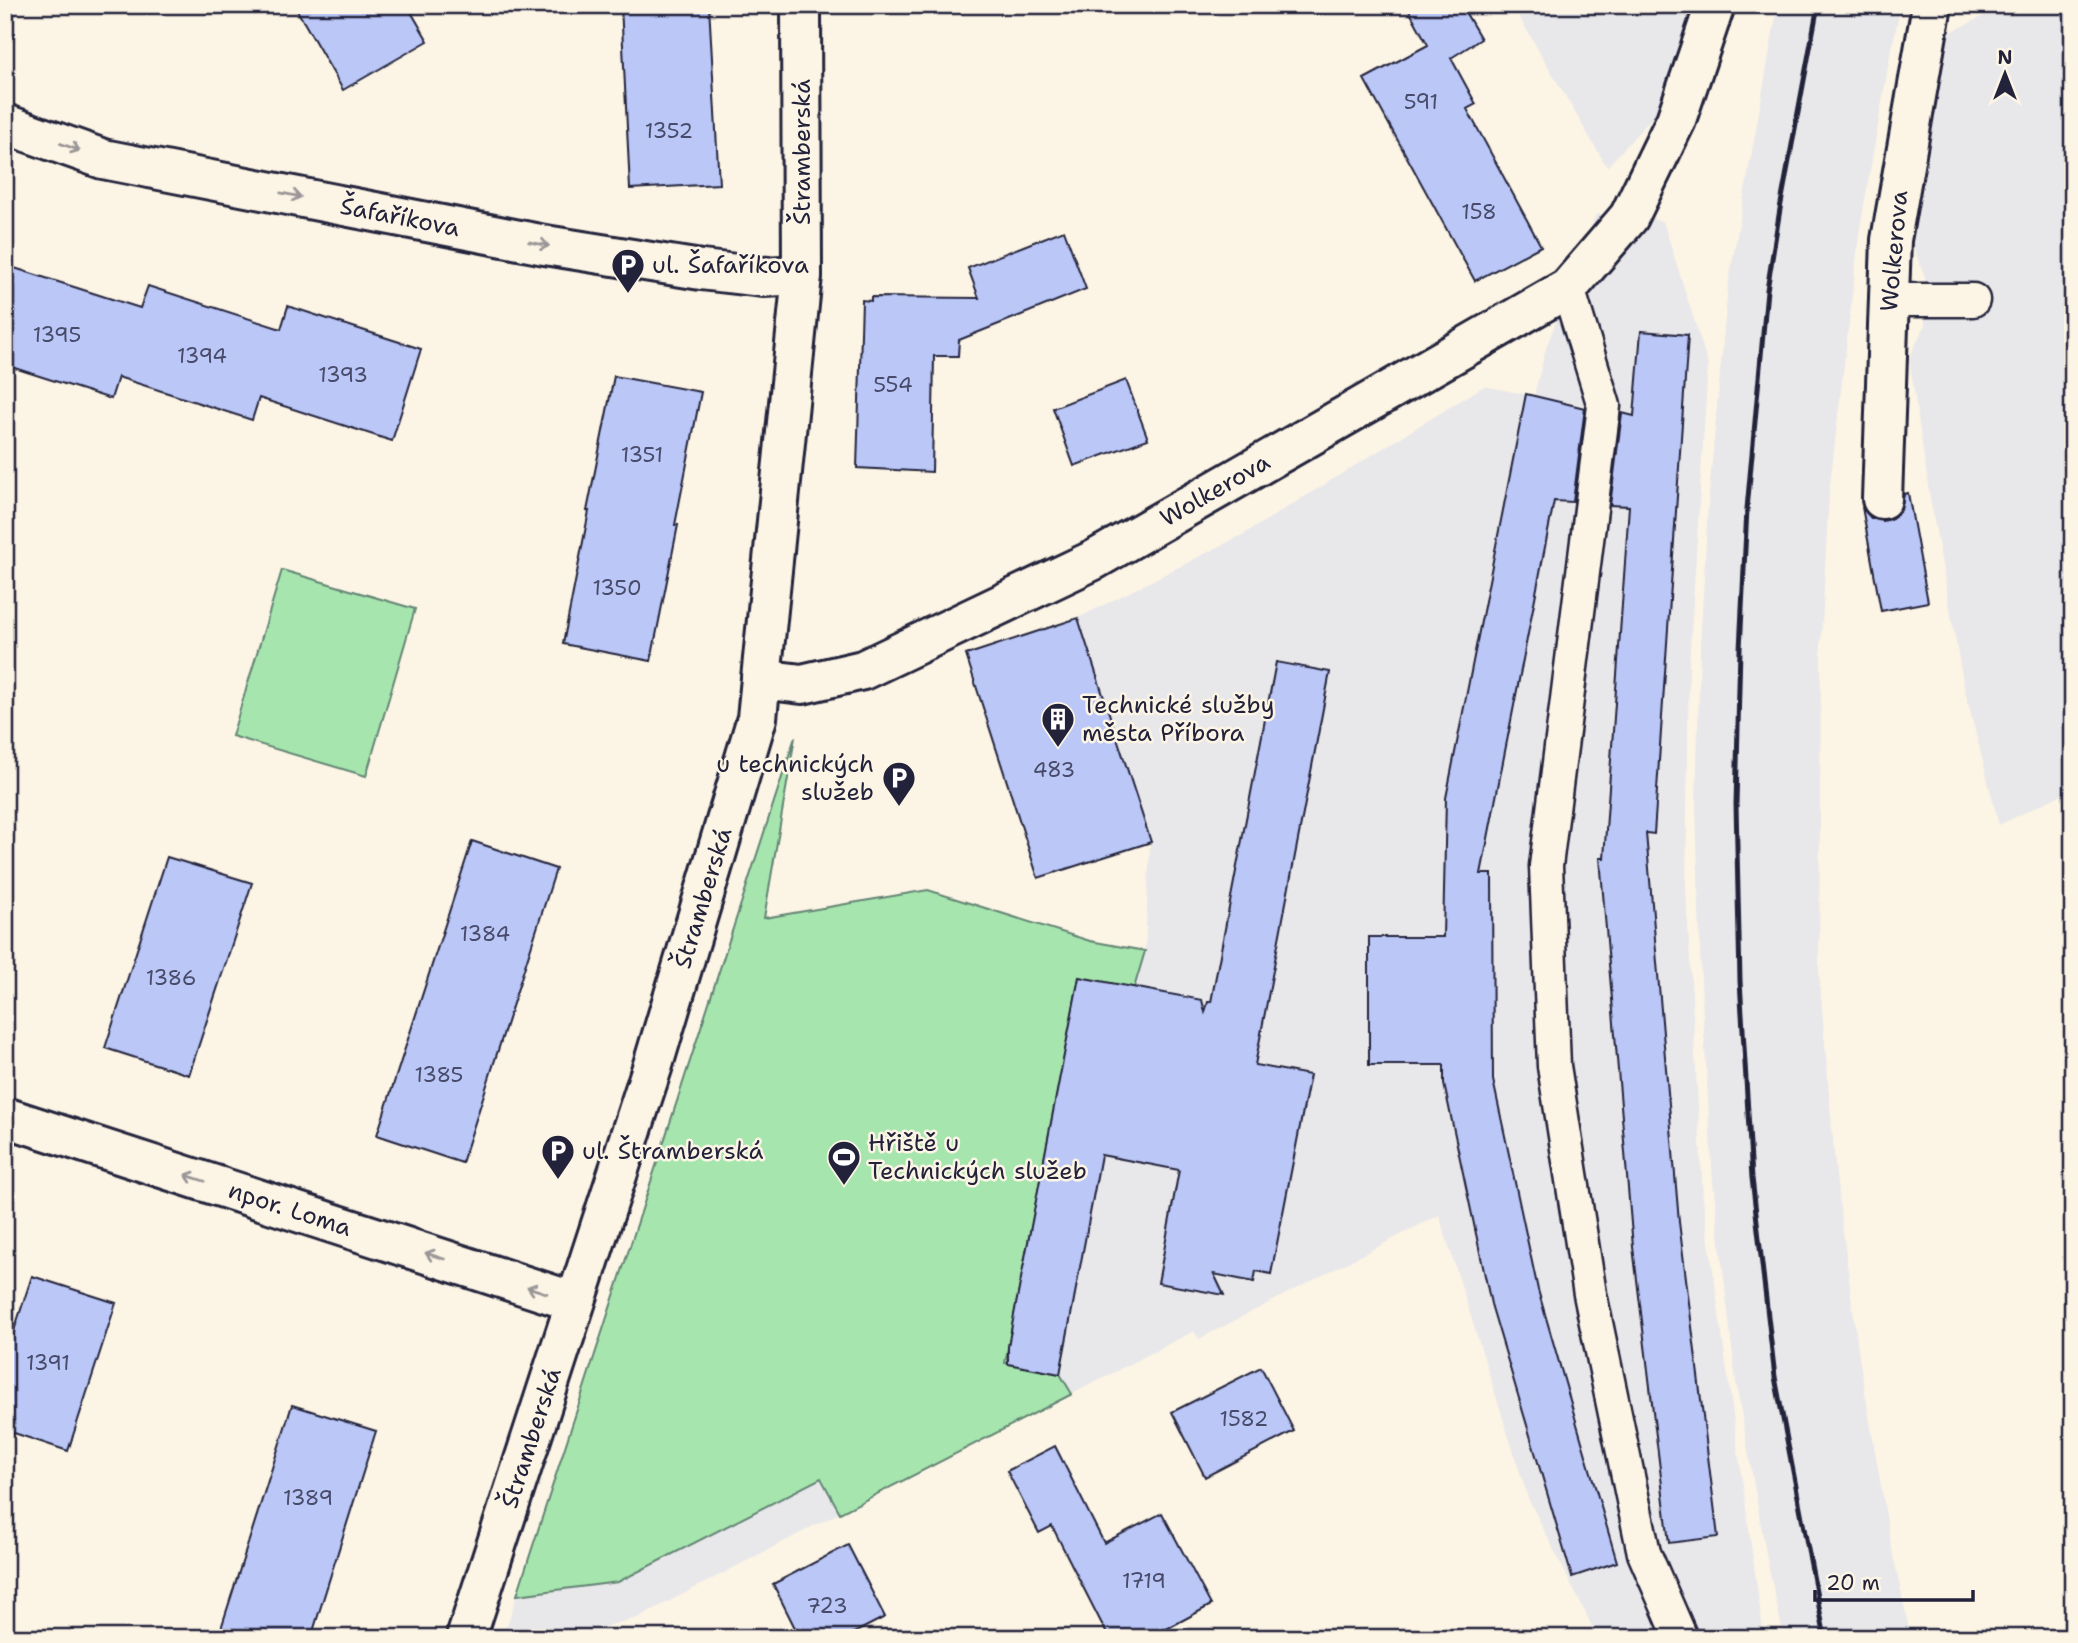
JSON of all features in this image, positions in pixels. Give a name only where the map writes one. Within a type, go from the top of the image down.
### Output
[{"type":"street","name":"Štramberská","points":[[466,1638],[653,1065],[757,718],[802,275],[801,5]]},
{"type":"street","name":"Wolkerova","points":[[761,680],[802,684],[863,670],[1082,565],[1568,288],[1629,217],[1676,120],[1714,5]]},
{"type":"street","name":"Wolkerova","points":[[1882,499],[1891,240],[1932,5]]},
{"type":"street","name":"Šafaříkova","points":[[5,124],[103,159],[545,245],[701,270],[763,277],[802,275]]},
{"type":"street","name":"npor. Loma","points":[[5,1117],[575,1302]]},
{"type":"lane","points":[[1568,288],[1604,405],[1546,866],[1554,1066],[1590,1294],[1644,1553],[1681,1638]]},
{"type":"lane","points":[[1888,300],[1973,300]]},
{"type":"shaded area","points":[[1512,5],[1694,5],[1656,113],[1607,167]]},
{"type":"shaded area","points":[[1778,5],[1901,5],[1860,228],[1829,493],[1821,644],[1819,973],[1836,1176],[1859,1357],[1891,1545],[1911,1638],[1784,1638],[1736,1383],[1713,1182],[1701,983],[1696,804],[1700,647],[1708,505],[1728,286]]},
{"type":"shaded area","points":[[2006,5],[2073,5],[2073,789],[1999,825],[1964,687],[1930,498],[1909,358],[1925,325],[1925,276],[1911,242],[1945,35]]},
{"type":"shaded area","points":[[1596,214],[1663,221],[1708,364],[1689,665],[1686,888],[1703,1198],[1764,1638],[1598,1638],[1528,1498],[1439,1215],[1199,1339],[1194,1331],[1072,1394],[1065,1382],[1005,1363],[958,1451],[637,1618],[562,1638],[503,1638],[738,913],[1134,987],[1145,951],[1150,843],[1038,878],[966,655],[1078,618],[1244,534],[1484,386],[1534,396],[1546,348]]},
{"type":"green space","points":[[282,570],[415,609],[366,776],[232,736]]},
{"type":"green space","name":"Hřiště u Technických služeb","points":[[795,737],[764,918],[928,890],[1090,941],[1145,951],[1134,988],[1079,978],[1005,1363],[1060,1374],[1072,1394],[840,1513],[821,1478],[618,1582],[517,1595]]},
{"type":"building","points":[[294,5],[407,5],[428,41],[343,90]]},
{"type":"building","points":[[621,5],[709,5],[719,184],[630,189]]},
{"type":"building","points":[[1406,5],[1461,5],[1481,39],[1451,58],[1476,104],[1467,109],[1541,246],[1475,281],[1364,79],[1428,45]]},
{"type":"building","points":[[1064,230],[1086,289],[959,340],[958,356],[934,356],[932,472],[857,468],[862,300],[871,301],[871,297],[979,298],[968,268]]},
{"type":"building","points":[[5,265],[140,308],[148,286],[281,329],[288,306],[421,349],[392,441],[259,398],[252,420],[118,377],[111,399],[5,365]]},
{"type":"building","points":[[1641,331],[1688,335],[1654,834],[1646,833],[1679,1222],[1718,1537],[1669,1543],[1633,1247],[1600,858],[1604,858],[1629,506],[1610,505],[1622,413],[1634,416]]},
{"type":"building","points":[[614,376],[701,392],[651,661],[563,644]]},
{"type":"building","points":[[1126,380],[1148,439],[1074,466],[1053,408]]},
{"type":"building","points":[[1526,394],[1585,408],[1573,502],[1554,501],[1481,874],[1492,874],[1493,1080],[1538,1290],[1617,1562],[1572,1577],[1491,1304],[1444,1084],[1444,1065],[1369,1065],[1369,937],[1443,937],[1446,798]]},
{"type":"building","points":[[1908,493],[1928,602],[1881,611],[1862,507],[1871,518],[1882,521],[1892,519],[1901,510],[1904,494]]},
{"type":"building","name":"Technické služby města Příbora","points":[[1078,618],[1151,842],[1038,878],[966,655]]},
{"type":"building","points":[[1276,662],[1330,672],[1255,1065],[1310,1075],[1271,1274],[1256,1271],[1254,1282],[1214,1274],[1224,1295],[1158,1283],[1179,1170],[1101,1155],[1060,1374],[1008,1364],[1008,1346],[1079,977],[1202,1000],[1205,1012],[1208,1002],[1211,1002]]},
{"type":"building","points":[[472,841],[556,869],[462,1163],[377,1135]]},
{"type":"building","points":[[167,857],[252,883],[189,1075],[105,1048]]},
{"type":"building","points":[[32,1276],[116,1303],[68,1451],[5,1430],[5,1358]]},
{"type":"building","points":[[1261,1367],[1294,1431],[1205,1477],[1172,1412]]},
{"type":"building","points":[[292,1405],[376,1431],[311,1638],[218,1638]]},
{"type":"building","points":[[1055,1446],[1104,1543],[1162,1513],[1211,1605],[1150,1638],[1109,1638],[1052,1526],[1039,1533],[1007,1471]]},
{"type":"building","points":[[848,1545],[885,1617],[844,1638],[800,1638],[773,1584]]},
{"type":"railway","points":[[1818,5],[1767,290],[1747,509],[1736,804],[1740,981],[1752,1178],[1775,1377],[1825,1638]]},
{"type":"place","name":"ul. Šafaříkova","points":[[628,295]]},
{"type":"place","name":"Technické služby města Příbora","points":[[1058,749]]},
{"type":"place","name":"u technických služeb","points":[[899,808]]},
{"type":"place","name":"ul. Štramberská","points":[[558,1181]]},
{"type":"place","name":"Hřiště u Technických služeb","points":[[844,1187]]}]
